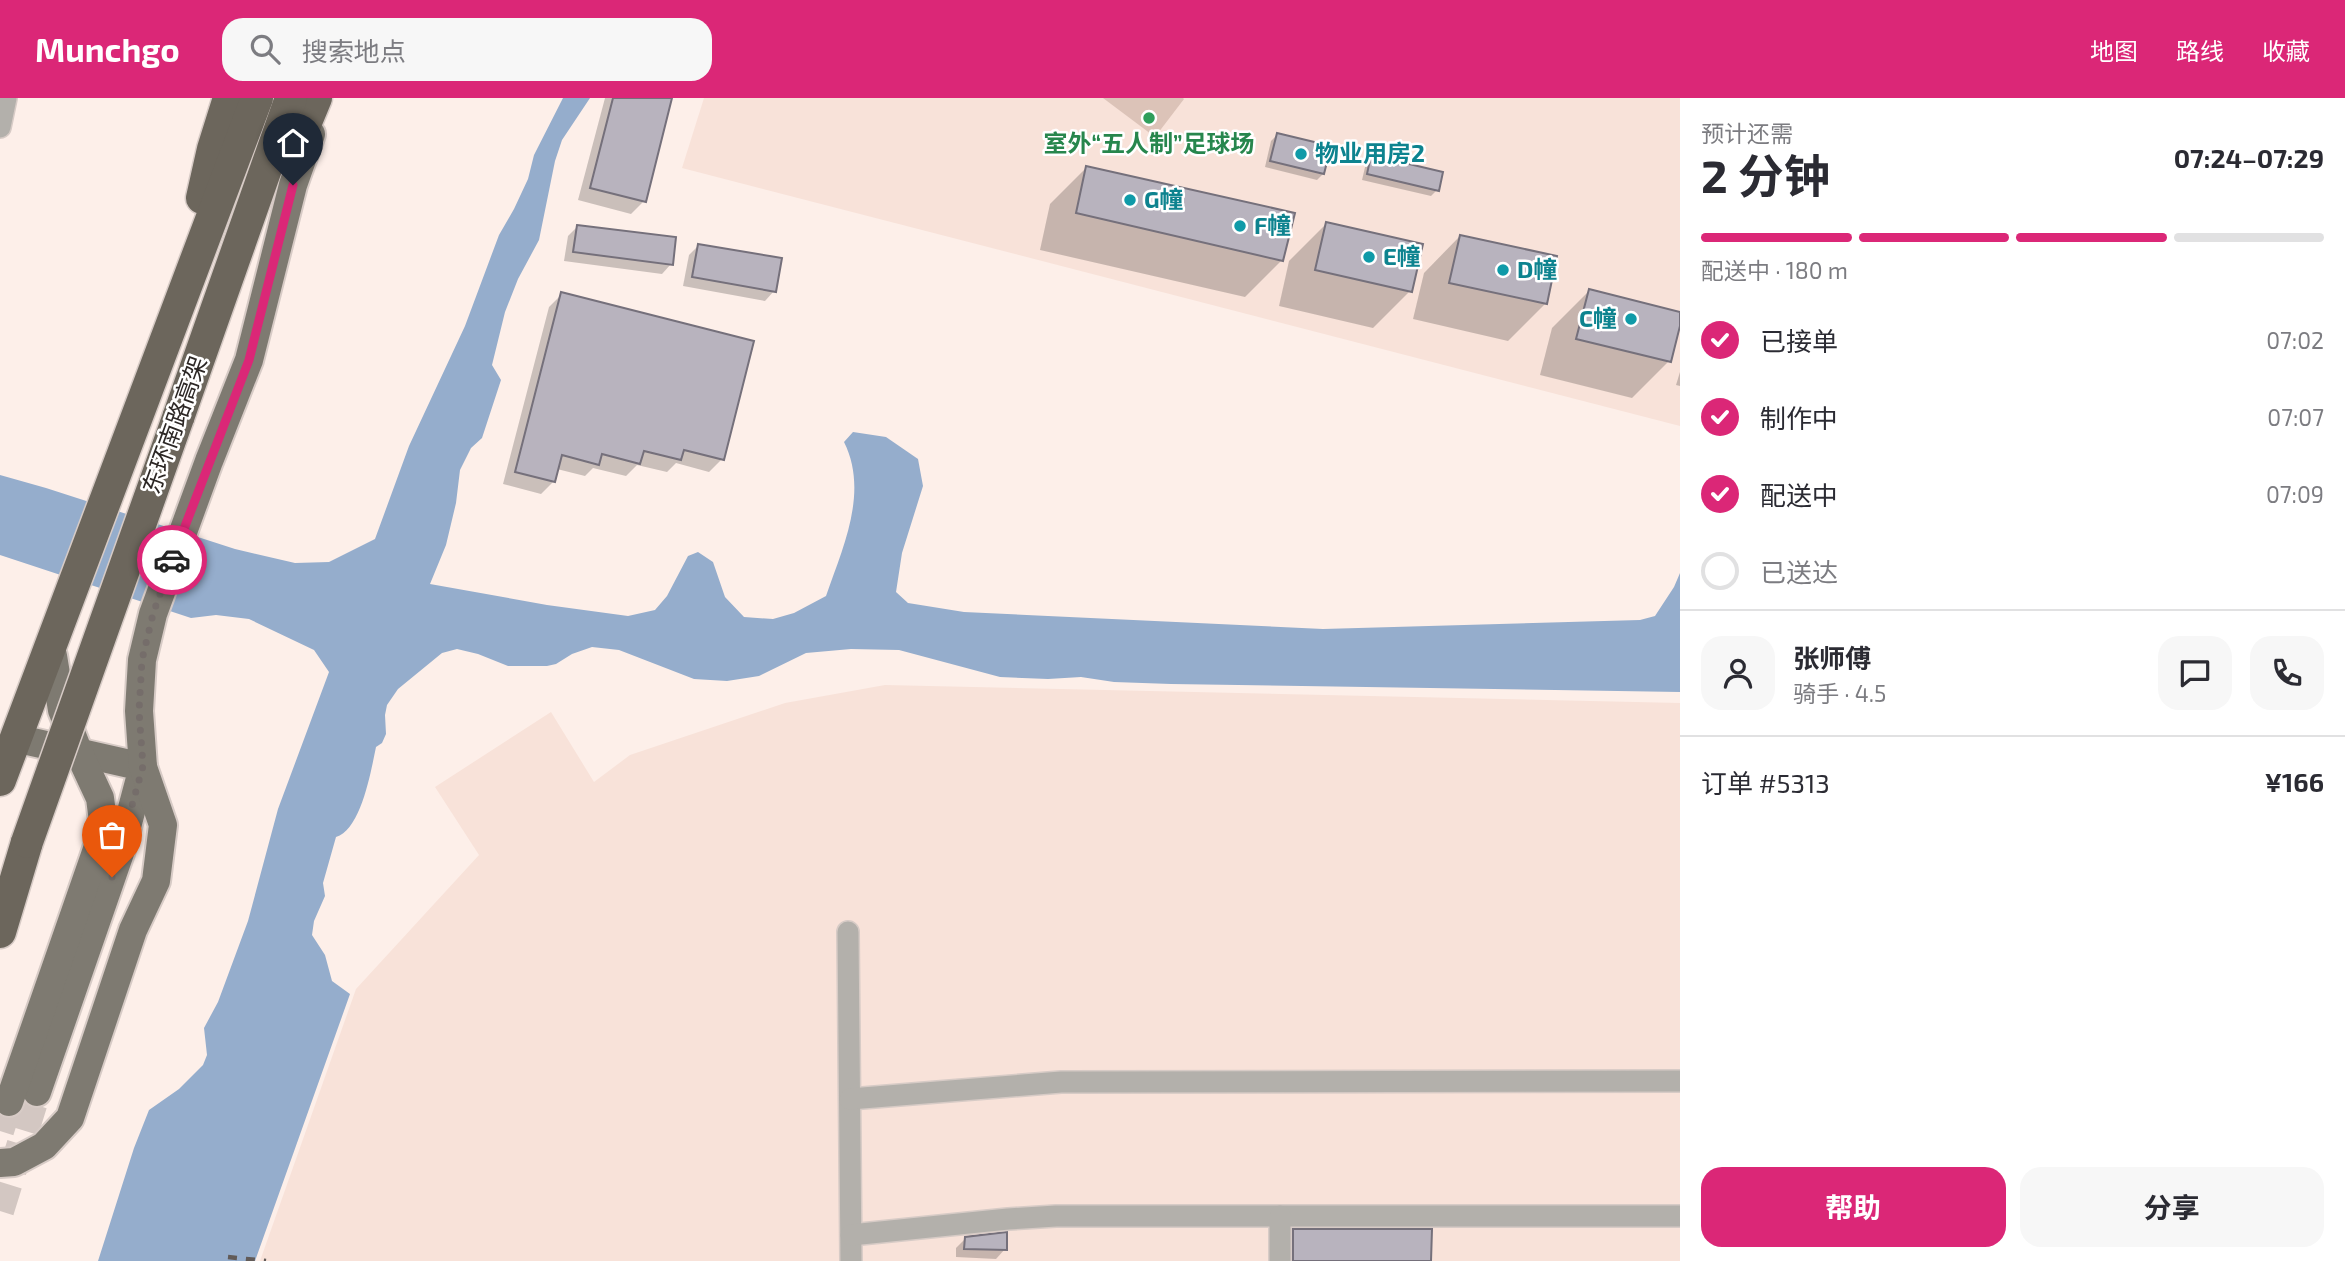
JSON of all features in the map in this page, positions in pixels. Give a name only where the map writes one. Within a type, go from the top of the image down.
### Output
[{"type":"highway","points":[[183,295],[213,149],[229,98]]},
{"type":"highway","name":"东环南路高架","points":[[0,780],[257,98]]},
{"type":"highway","name":"东环南路高架","points":[[0,909],[27,842],[291,98]]},
{"type":"highway","points":[[195,371],[267,214],[316,98]]},
{"type":"highway","points":[[0,932],[27,842]]},
{"type":"main road","points":[[0,788],[268,98]]},
{"type":"main road","points":[[0,1163],[14,1162],[44,1146],[70,1118],[133,930],[156,881],[163,825],[143,766],[139,711],[142,660],[153,614],[249,360],[293,185],[324,98]]},
{"type":"main road","points":[[9,1102],[104,829],[100,798],[62,710],[53,656]]},
{"type":"main road","points":[[19,740],[143,766]]},
{"type":"main road","points":[[37,1092],[120,853],[143,766]]},
{"type":"street","points":[[0,127],[6,98]]},
{"type":"street","points":[[848,932],[851,1261]]},
{"type":"street","points":[[850,1099],[1061,1082],[1680,1082]]},
{"type":"street","points":[[851,1235],[1056,1216],[1680,1216]]},
{"type":"street","points":[[1280,1216],[1280,1261]]},
{"type":"shaded area","points":[[704,98],[1680,98],[1680,426],[682,168]]},
{"type":"shaded area","name":"室外“五人制”足球场","points":[[1103,98],[1183,98],[1184,99],[1155,137]]},
{"type":"shaded area","points":[[885,685],[1680,703],[1680,1261],[260,1261],[356,989],[479,855],[435,787],[551,712],[594,782],[630,755],[785,703]]},
{"type":"water","points":[[563,98],[590,98],[562,140],[555,161],[539,240],[518,279],[505,312],[492,365],[501,380],[482,438],[471,448],[460,470],[456,503],[446,545],[430,584],[628,616],[655,610],[667,596],[688,556],[698,552],[713,562],[725,597],[744,617],[773,619],[794,613],[826,596],[840,558],[854,500],[851,461],[844,442],[853,432],[886,437],[918,459],[923,486],[902,553],[896,592],[908,603],[964,612],[1323,629],[1640,620],[1655,616],[1680,573],[1680,692],[1171,684],[1114,682],[1081,677],[1000,677],[899,650],[851,649],[806,653],[759,676],[727,681],[694,679],[619,650],[592,647],[547,666],[508,666],[457,649],[442,653],[398,689],[387,705],[386,734],[382,743],[376,747],[364,798],[352,823],[345,832],[336,837],[323,883],[325,896],[314,921],[312,935],[325,955],[332,981],[350,994],[255,1261],[98,1261],[149,1110],[179,1089],[203,1065],[207,1055],[204,1028],[218,1002],[248,921],[278,809],[329,672],[314,650],[249,619],[216,615],[191,618],[0,555],[0,475],[235,549],[295,563],[329,562],[375,539],[409,446],[465,326],[499,235],[528,179],[534,155]]},
{"type":"building","points":[[613,98],[672,98],[646,202],[590,188]]},
{"type":"building","name":"物业用房2","points":[[1277,133],[1331,146],[1324,174],[1270,161]]},
{"type":"building","points":[[1371,155],[1443,172],[1439,191],[1367,174]]},
{"type":"building","points":[[1086,166],[1295,213],[1283,261],[1076,213]]},
{"type":"building","name":"E幢","points":[[1326,222],[1423,244],[1412,292],[1315,270]]},
{"type":"building","points":[[577,225],[676,237],[673,265],[573,252]]},
{"type":"building","name":"D幢","points":[[1460,235],[1557,256],[1547,304],[1449,283]]},
{"type":"building","points":[[698,244],[782,258],[776,292],[692,277]]},
{"type":"building","name":"C幢","points":[[1589,289],[1680,312],[1680,326],[1671,362],[1576,339]]},
{"type":"building","points":[[561,292],[754,341],[724,460],[684,450],[681,460],[644,451],[640,464],[602,454],[599,465],[562,455],[555,482],[515,472]]},
{"type":"building","points":[[1293,1229],[1432,1229],[1431,1261],[1293,1261]]},
{"type":"building","points":[[1007,1232],[1007,1250],[964,1249],[965,1237]]},
{"type":"tunnel","points":[[0,1211],[37,1092]]},
{"type":"tunnel","points":[[0,1131],[9,1102]]},
{"type":"railway","points":[[228,1257],[266,1261]]},
{"type":"way so far","points":[[112,877],[143,766],[139,711],[142,660],[153,614],[172,560]]},
{"type":"place","name":"室外“五人制”足球场","points":[[1149,118]]},
{"type":"place","name":"物业用房2","points":[[1301,154]]},
{"type":"place","name":"G幢","points":[[1130,200]]},
{"type":"place","name":"F幢","points":[[1240,226]]},
{"type":"place","name":"E幢","points":[[1369,257]]},
{"type":"place","name":"D幢","points":[[1503,270]]},
{"type":"place","name":"C幢","points":[[1631,319]]},
{"type":"route","points":[[172,560],[249,360],[293,185]]}]
